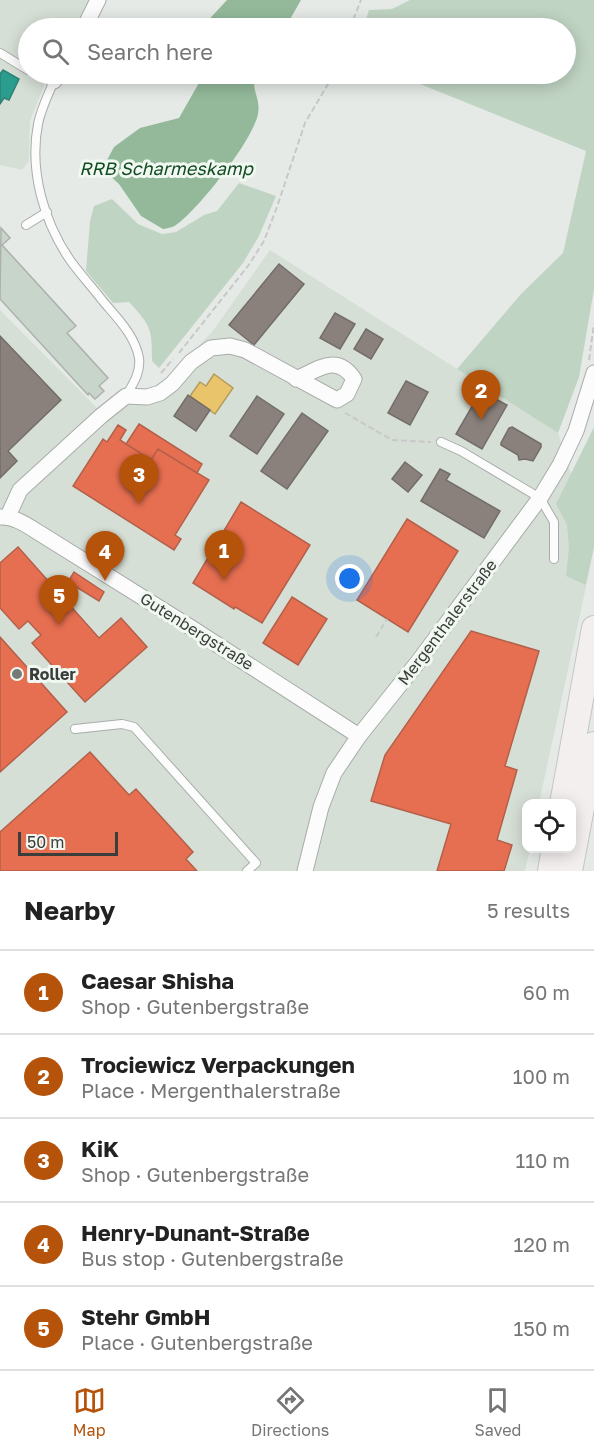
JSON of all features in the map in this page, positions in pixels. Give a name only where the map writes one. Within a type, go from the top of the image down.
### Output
[{"type":"highway","points":[[563,799],[594,628]]},
{"type":"highway","points":[[570,871],[594,744]]},
{"type":"highway","points":[[550,871],[553,853]]},
{"type":"street","points":[[89,18],[98,0]]},
{"type":"street","points":[[4,516],[20,490],[101,416],[126,396],[147,397],[160,393],[172,384],[191,362],[211,348],[230,346],[246,350],[296,379],[337,400],[347,394],[354,379],[346,368],[335,364],[296,379]]},
{"type":"street","name":"Mergenthalerstraße","points":[[306,871],[321,807],[334,773],[359,736],[418,662],[540,498],[560,465],[576,430],[591,371]]},
{"type":"street","name":"Gutenbergstraße","points":[[4,516],[41,534],[167,612],[359,736]]},
{"type":"lane","points":[[0,53],[18,64]]},
{"type":"lane","points":[[53,84],[38,125],[36,144],[38,186],[47,212],[70,261],[126,330],[135,345],[139,357],[137,378],[126,396]]},
{"type":"lane","points":[[26,225],[47,212]]},
{"type":"lane","points":[[441,442],[461,451],[540,498],[554,522],[554,559]]},
{"type":"lane","points":[[75,729],[122,724],[134,727],[256,863],[247,871]]},
{"type":"path","points":[[354,18],[361,0]]},
{"type":"path","points":[[158,376],[196,333],[248,266],[264,241],[305,123],[328,84]]},
{"type":"path","points":[[591,371],[594,324]]},
{"type":"path","points":[[337,400],[345,413],[392,440],[441,442]]},
{"type":"path","points":[[376,637],[387,619]]},
{"type":"shaded area","points":[[0,0],[90,0],[80,18],[18,18],[18,84],[45,84],[30,121],[29,161],[22,170],[0,165]]},
{"type":"shaded area","points":[[410,0],[594,0],[594,289],[579,377],[558,433],[457,369],[521,294],[563,253],[586,151],[420,84],[576,84],[576,18],[366,18],[369,10],[392,9]]},
{"type":"shaded area","points":[[239,183],[276,196],[259,236],[243,263],[159,368],[152,361],[151,334],[142,317],[129,302],[113,303],[86,271],[90,221],[94,206],[112,199],[138,224],[162,234],[176,232],[204,215],[217,211]]},
{"type":"shaded area","points":[[270,250],[558,433],[582,508],[586,587],[540,799],[522,799],[522,853],[529,853],[525,871],[0,871],[0,310],[108,419],[161,384],[212,332]]},
{"type":"shaded area","points":[[594,427],[594,547],[586,585],[566,576],[569,547],[567,525],[556,504]]},
{"type":"water","points":[[227,0],[301,0],[291,18],[210,18]]},
{"type":"water","name":"RRB Scharmeskamp","points":[[198,84],[254,84],[258,114],[254,126],[236,157],[186,217],[176,225],[163,229],[141,216],[119,184],[108,174],[105,164],[114,147],[140,128],[179,118]]},
{"type":"building: Homes","points":[[214,374],[233,388],[215,414],[190,396],[200,382],[206,386]]},
{"type":"building: Shops","points":[[139,424],[202,464],[197,473],[158,449],[151,460],[126,444]]},
{"type":"building: Shops","points":[[118,425],[126,430],[120,440],[151,460],[158,449],[209,480],[175,535],[181,539],[174,550],[73,486],[103,439],[107,442]]},
{"type":"building: Shops","points":[[241,502],[310,545],[262,623],[235,607],[234,609],[193,583]]},
{"type":"building: Shops","points":[[407,519],[458,551],[408,632],[357,600]]},
{"type":"building: Shops","points":[[18,547],[99,638],[121,618],[147,647],[85,702],[32,643],[41,635],[28,621],[19,629],[0,608],[0,563]]},
{"type":"building: Shops","points":[[74,572],[104,592],[99,601],[68,582]]},
{"type":"building: Shops","points":[[292,597],[327,619],[298,665],[263,643]]},
{"type":"building: Shops","points":[[471,631],[539,651],[505,766],[517,770],[497,840],[512,845],[504,871],[437,871],[451,824],[371,801],[385,755]]},
{"type":"building: Shops","name":"Roller","points":[[0,637],[67,712],[0,772]]},
{"type":"building: Shops","points":[[90,752],[129,795],[136,789],[193,852],[186,859],[197,871],[0,871],[0,832]]},
{"type":"building: Schools","points":[[3,70],[18,78],[18,81],[9,100],[4,98],[0,104],[0,74]]},
{"type":"building: Industry","points":[[279,264],[304,284],[254,345],[229,325]]},
{"type":"building: Industry","points":[[335,313],[355,324],[340,349],[320,338]]},
{"type":"building: Industry","points":[[366,329],[383,339],[371,359],[354,349]]},
{"type":"building: Industry","points":[[0,336],[61,400],[8,451],[17,461],[0,478]]},
{"type":"building: Industry","points":[[406,381],[428,392],[410,425],[388,413]]},
{"type":"building: Industry","points":[[481,391],[507,405],[482,449],[456,434]]},
{"type":"building: Industry","points":[[188,395],[210,410],[196,431],[174,416]]},
{"type":"building: Industry","points":[[257,396],[284,414],[257,454],[230,436]]},
{"type":"building: Industry","points":[[302,413],[328,431],[287,489],[261,471]]},
{"type":"building: Industry","points":[[512,427],[541,444],[533,461],[519,460],[518,455],[501,445],[509,428]]},
{"type":"building: Industry","points":[[405,462],[422,475],[408,492],[392,479]]},
{"type":"building: Industry","points":[[440,469],[450,474],[446,480],[500,511],[484,538],[421,501]]},
{"type":"building: Other","points":[[1,228],[10,238],[2,245],[76,326],[67,333],[108,378],[99,386],[104,391],[95,399],[89,393],[88,395],[0,299]]},
{"type":"place","name":"Trociewicz Verpackungen","points":[[481,420]]},
{"type":"place","name":"KiK","points":[[139,504]]},
{"type":"place","name":"Caesar Shisha","points":[[224,580]]},
{"type":"place","name":"Henry-Dunant-Straße","points":[[105,581]]},
{"type":"place","name":"Stehr GmbH","points":[[59,625]]},
{"type":"place","name":"Roller","points":[[17,674]]}]
